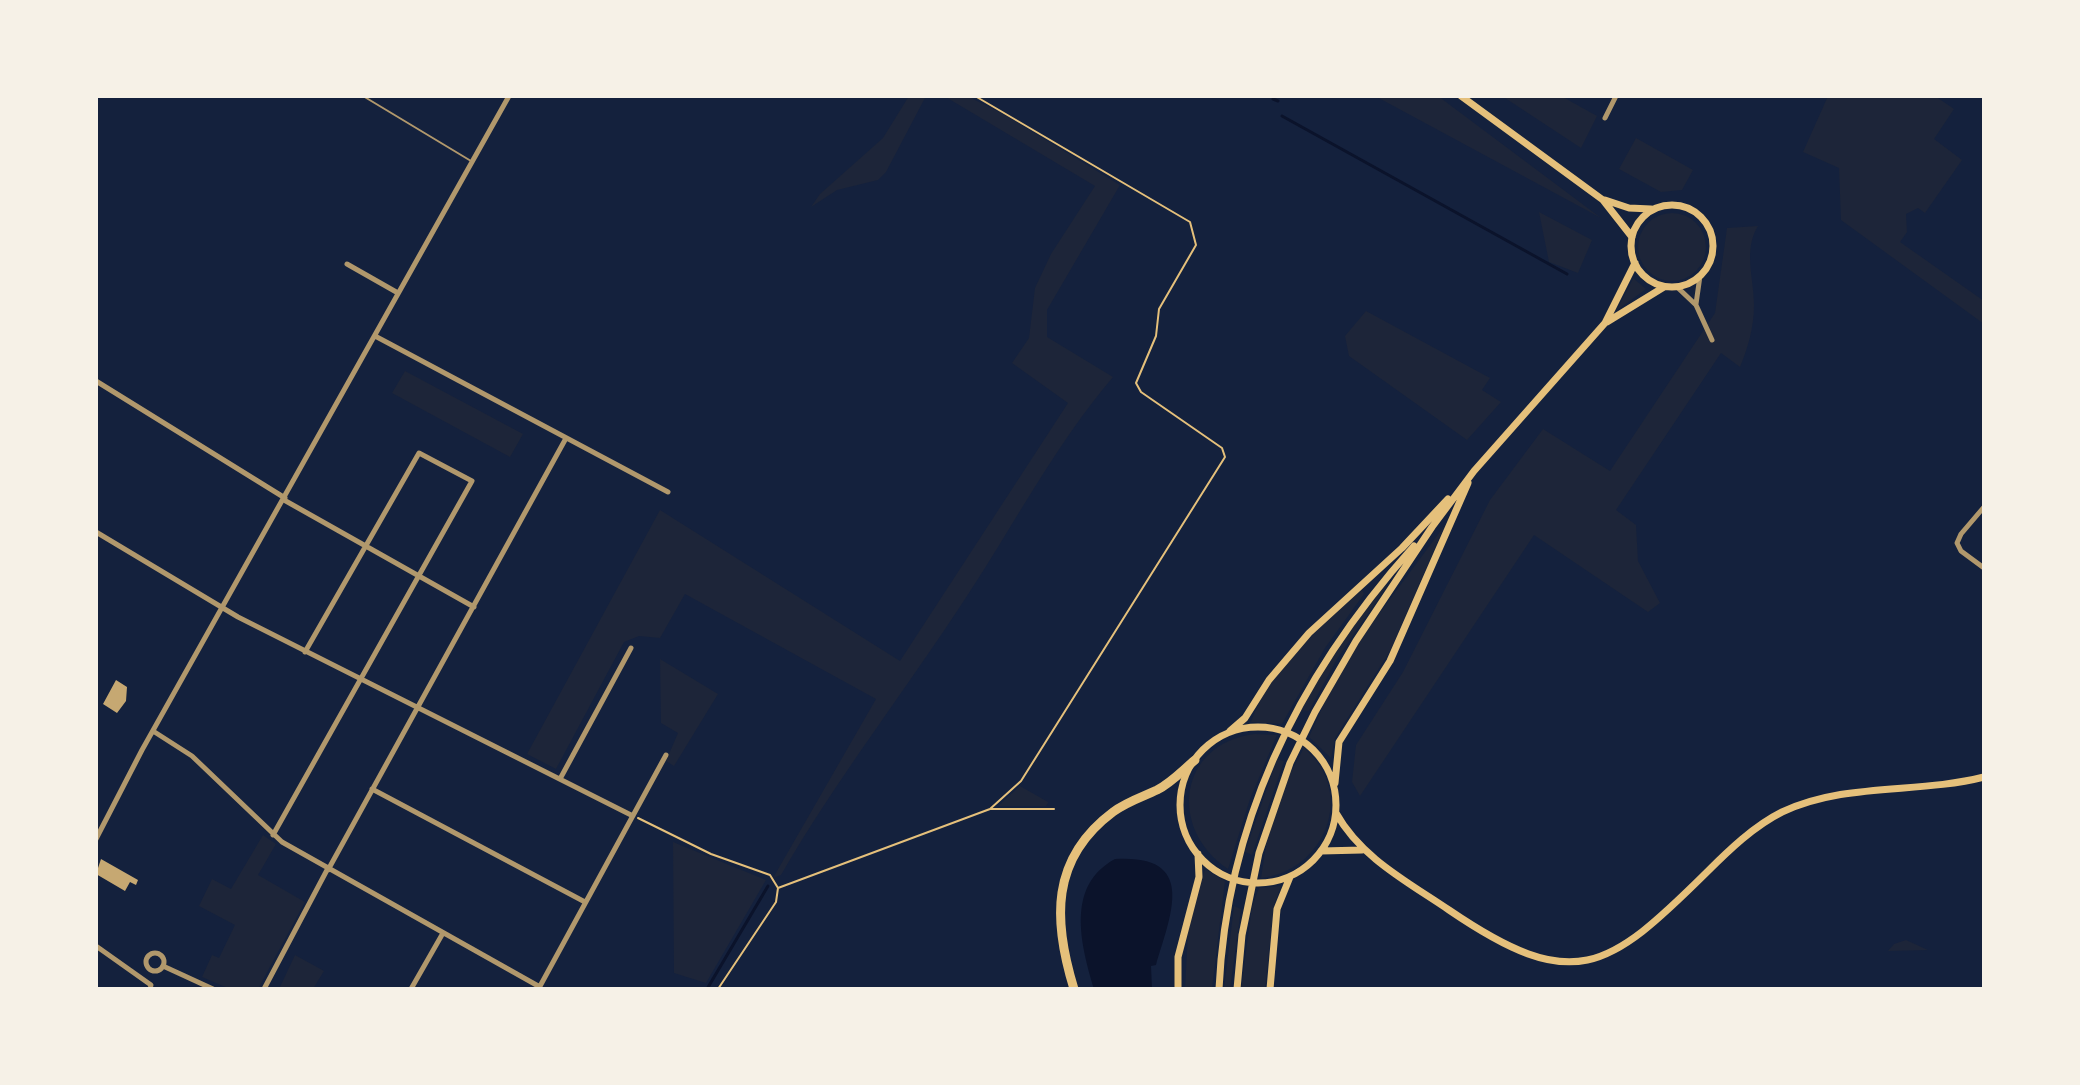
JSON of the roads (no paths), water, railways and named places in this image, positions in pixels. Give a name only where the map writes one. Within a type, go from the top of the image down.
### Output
[{"type":"highway","points":[[1074,989],[1061,947],[1060,902],[1068,867],[1087,836],[1114,811],[1158,789],[1195,760]]},
{"type":"main road","points":[[1461,96],[1603,200],[1632,237],[1635,263],[1605,323],[1474,471],[1402,548],[1309,633],[1269,680],[1245,718],[1195,760],[1186,777],[1181,818],[1198,854],[1212,868],[1240,880],[1270,882],[1290,877],[1321,851],[1336,813],[1339,742],[1390,661],[1474,471]]},
{"type":"main road","points":[[1603,200],[1640,210],[1681,206],[1703,218],[1710,229],[1713,254],[1700,276],[1677,287],[1664,287],[1652,282],[1635,263]]},
{"type":"main road","points":[[1632,237],[1645,216],[1655,209]]},
{"type":"main road","points":[[1605,323],[1664,287]]},
{"type":"main road","points":[[1237,989],[1246,907],[1259,853],[1290,763],[1356,641],[1432,527],[1474,471]]},
{"type":"main road","points":[[1219,989],[1229,903],[1242,850],[1275,755],[1297,704],[1372,593],[1432,527]]},
{"type":"main road","points":[[1227,734],[1267,728],[1304,742],[1330,773],[1335,793]]},
{"type":"main road","points":[[1336,813],[1362,850],[1491,939],[1523,954],[1568,962],[1621,949],[1652,927],[1723,856],[1781,813],[1838,795],[1945,785],[1984,777]]},
{"type":"main road","points":[[1321,851],[1362,850]]},
{"type":"main road","points":[[1178,989],[1178,957],[1199,877],[1198,854]]},
{"type":"main road","points":[[1270,989],[1277,909],[1290,877]]},
{"type":"street","points":[[96,839],[153,731],[509,96]]},
{"type":"street","points":[[1605,118],[1616,96]]},
{"type":"street","points":[[347,264],[398,293]]},
{"type":"street","points":[[1696,305],[1700,276]]},
{"type":"street","points":[[1677,287],[1696,305],[1712,340]]},
{"type":"street","points":[[375,336],[565,440],[668,492]]},
{"type":"street","points":[[96,381],[284,499],[474,607]]},
{"type":"street","points":[[264,989],[565,440]]},
{"type":"street","points":[[273,835],[472,481],[419,453],[305,652]]},
{"type":"street","points":[[1984,507],[1957,543],[1961,551],[1984,568]]},
{"type":"street","points":[[96,532],[222,608],[305,652],[419,706],[633,816]]},
{"type":"street","points":[[560,779],[631,648]]},
{"type":"street","points":[[153,731],[192,756],[273,835],[328,870],[539,988],[666,755]]},
{"type":"street","points":[[372,789],[585,902]]},
{"type":"street","points":[[411,989],[443,933]]},
{"type":"street","points":[[96,946],[151,987]]},
{"type":"street","points":[[151,987],[148,957],[157,954],[163,959],[163,966]]},
{"type":"street","points":[[133,972],[163,966],[213,989]]},
{"type":"lane","points":[[363,96],[472,162]]},
{"type":"waterway","points":[[1273,99],[1278,101]]},
{"type":"waterway","points":[[1282,116],[1567,274]]},
{"type":"waterway","points":[[707,989],[768,886]]}]
